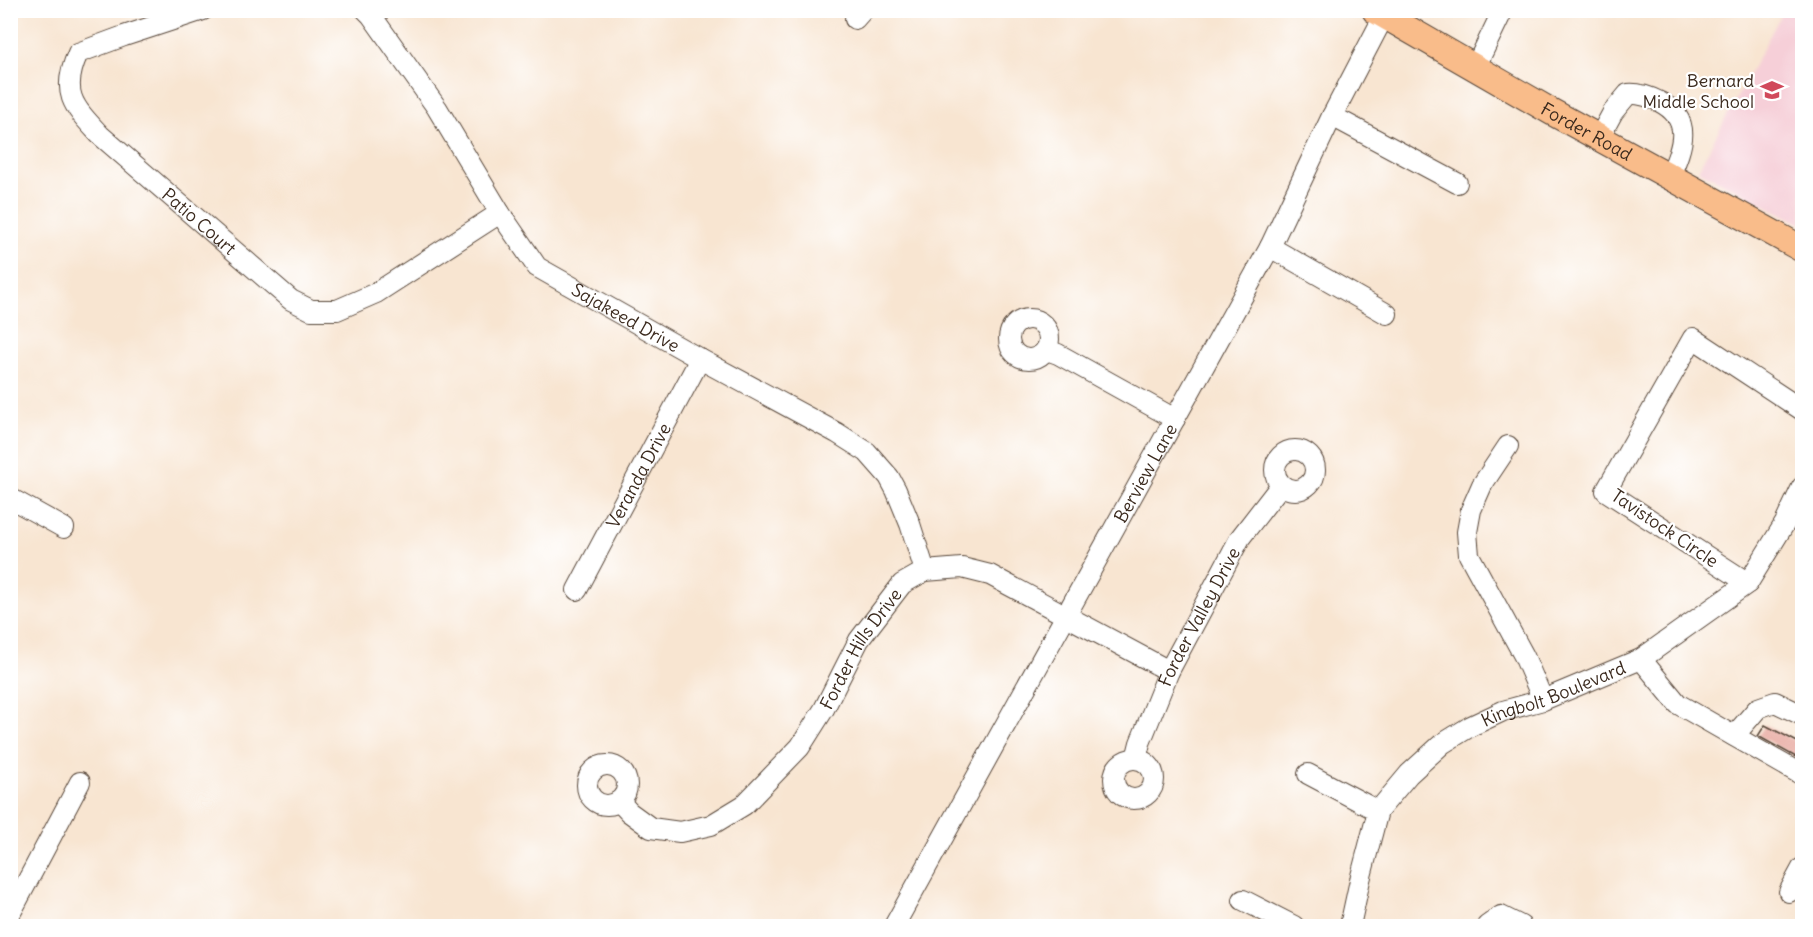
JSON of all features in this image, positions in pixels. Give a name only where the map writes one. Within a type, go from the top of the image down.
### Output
[{"type":"main road","name":"Forder Road","points":[[1380,13],[1599,138],[1803,249]]},
{"type":"street","name":"Patio Court","points":[[203,10],[78,53],[68,83],[72,101],[100,135],[291,300],[311,310],[337,310],[376,293],[500,213]]},
{"type":"street","name":"Sajakeed Drive","points":[[366,10],[437,108],[500,213],[537,267],[837,433],[867,452],[889,477],[896,490],[925,571]]},
{"type":"street","points":[[1475,68],[1503,10]]},
{"type":"street","name":"Berview Lane","points":[[894,927],[1270,247],[1380,13]]},
{"type":"street","points":[[1599,138],[1613,112],[1628,94],[1636,94],[1662,103],[1677,116],[1682,135],[1681,149],[1670,176]]},
{"type":"street","points":[[1332,116],[1457,183]]},
{"type":"street","points":[[1270,247],[1387,314]]},
{"type":"street","name":"Tavistock Circle","points":[[1748,583],[1606,491],[1693,338],[1803,410]]},
{"type":"street","points":[[1047,350],[1175,419]]},
{"type":"street","name":"Veranda Drive","points":[[577,590],[700,359]]},
{"type":"street","points":[[1508,446],[1482,485],[1471,510],[1467,532],[1469,555],[1524,656],[1543,700]]},
{"type":"street","name":"Forder Valley Drive","points":[[1136,759],[1140,743],[1169,671],[1240,538],[1281,485]]},
{"type":"street","name":"Kingbolt Boulevard","points":[[1350,927],[1378,811],[1409,774],[1442,744],[1471,726],[1503,711],[1543,700],[1641,659],[1748,583],[1785,523],[1803,486]]},
{"type":"street","points":[[10,498],[64,528]]},
{"type":"street","name":"Forder Hills Drive","points":[[619,801],[629,812],[651,828],[680,832],[711,825],[744,805],[800,747],[824,709],[859,640],[902,584],[925,571],[962,568],[990,574],[1169,671]]},
{"type":"street","points":[[1641,659],[1678,704],[1803,775]]},
{"type":"street","points":[[1734,736],[1758,708],[1775,702],[1803,716]]},
{"type":"street","points":[[1308,774],[1378,811]]},
{"type":"street","points":[[10,914],[80,782]]},
{"type":"street","points":[[1789,892],[1803,868]]},
{"type":"street","points":[[1243,900],[1294,927]]},
{"type":"street","points":[[1487,927],[1501,916],[1521,927]]},
{"type":"shaded area","name":"Bernard Middle School","points":[[1783,11],[1802,11],[1802,224],[1698,170]]},
{"type":"building","points":[[1765,725],[1803,745],[1803,761],[1758,736]]},
{"type":"place","name":"Bernard Middle School","points":[[1772,90]]}]
